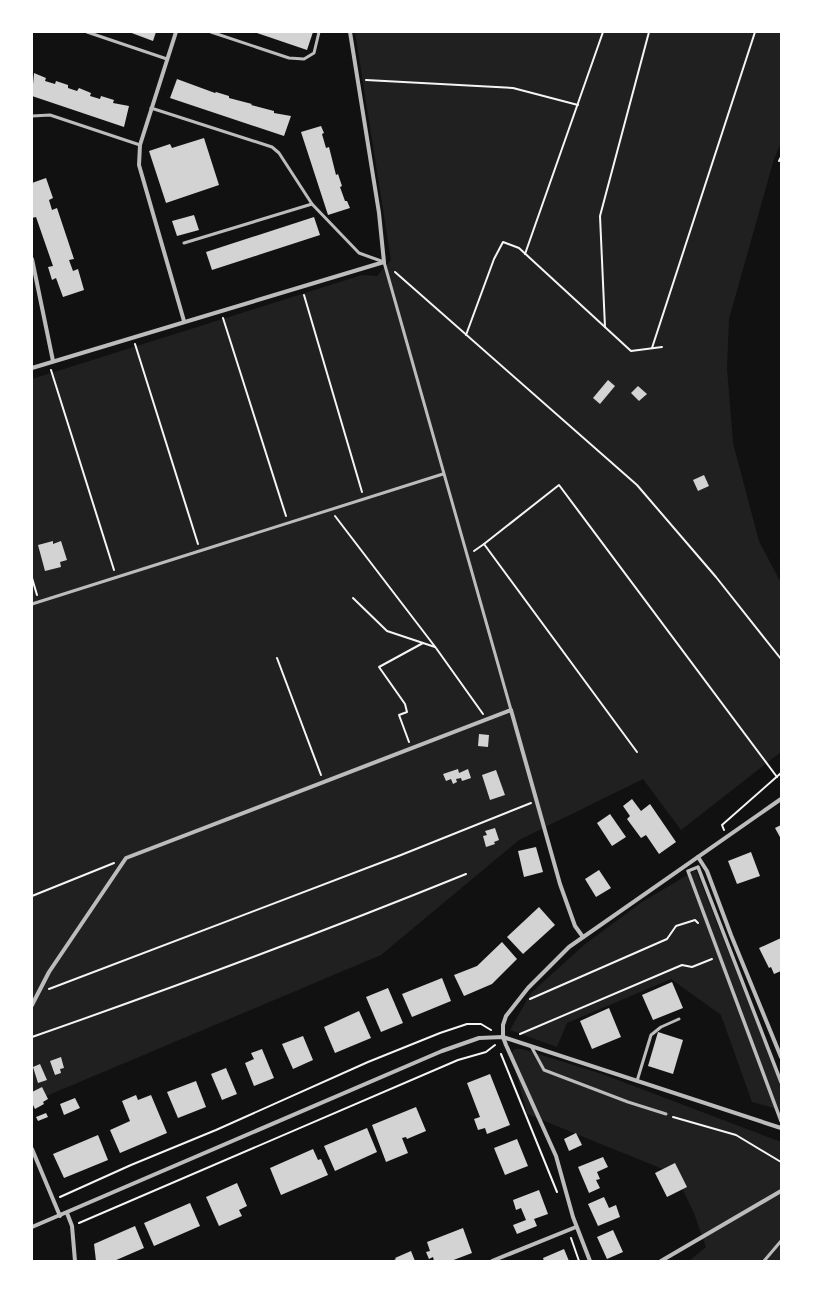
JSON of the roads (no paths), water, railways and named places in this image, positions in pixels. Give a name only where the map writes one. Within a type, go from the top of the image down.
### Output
[{"type":"street","points":[[176,32],[140,144],[139,165],[184,321]]},
{"type":"street","points":[[32,368],[132,336],[384,262],[379,213],[350,32]]},
{"type":"street","points":[[32,259],[50,361]]},
{"type":"street","points":[[32,1005],[49,972],[126,858],[511,710],[535,801],[560,884],[575,926],[583,937]]},
{"type":"street","points":[[590,1261],[576,1228],[556,1156],[515,1068],[503,1037],[503,1025],[506,1016],[545,970],[583,937],[781,799]]},
{"type":"street","points":[[698,857],[707,871],[731,936],[781,1057]]},
{"type":"street","points":[[781,1082],[698,867],[688,871],[781,1121]]},
{"type":"street","points":[[32,1227],[448,1049],[479,1038],[503,1037],[781,1128]]},
{"type":"street","points":[[32,1149],[60,1216]]},
{"type":"street","points":[[661,1261],[781,1191]]},
{"type":"street","points":[[67,1213],[72,1226],[75,1261]]},
{"type":"street","points":[[492,1261],[576,1228]]},
{"type":"lane","points":[[88,32],[167,59]]},
{"type":"lane","points":[[211,32],[289,58],[304,59],[314,53],[319,32]]},
{"type":"lane","points":[[151,108],[272,147],[279,153],[312,204],[359,253],[384,262],[511,710]]},
{"type":"lane","points":[[32,116],[50,115],[140,144]]},
{"type":"lane","points":[[184,243],[312,204]]},
{"type":"lane","points":[[32,604],[443,474]]},
{"type":"lane","points":[[637,1081],[651,1035],[661,1027],[679,1019]]},
{"type":"lane","points":[[531,1046],[544,1070],[628,1102],[666,1114]]},
{"type":"lane","points":[[764,1261],[781,1241]]}]
